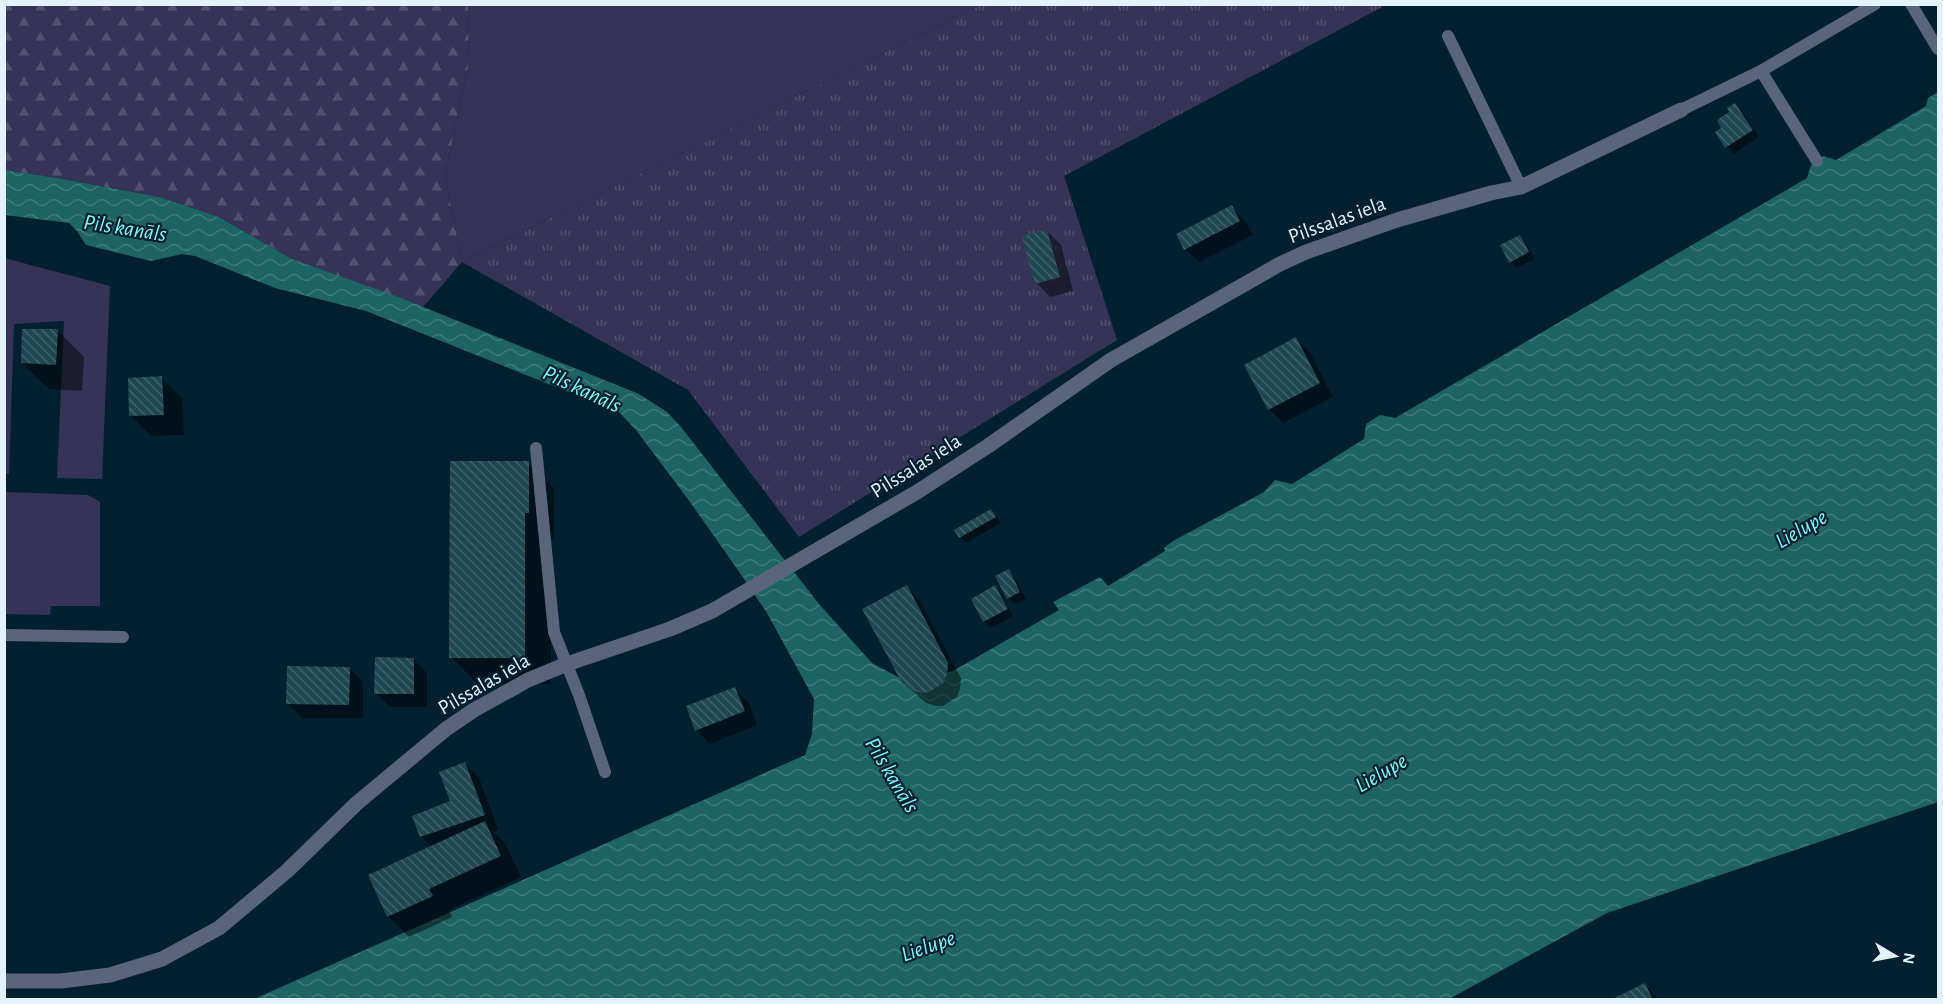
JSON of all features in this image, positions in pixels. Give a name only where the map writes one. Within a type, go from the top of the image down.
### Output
[{"type":"street","name":"Pilssalas iela","points":[[4,981],[61,981],[110,975],[162,959],[219,928],[287,871],[357,803],[446,729],[474,710],[528,680],[567,664],[670,629],[712,610],[917,492],[988,446],[1111,360],[1280,264],[1306,252],[1397,219],[1521,187],[1681,110]]},
{"type":"lane","name":"Pilssalas iela","points":[[1681,110],[1761,71],[1875,4]]},
{"type":"lane","points":[[1911,4],[1938,49]]},
{"type":"lane","points":[[1448,36],[1521,187]]},
{"type":"lane","points":[[1761,71],[1817,161]]},
{"type":"lane","points":[[536,448],[554,632],[605,772]]},
{"type":"lane","points":[[4,635],[123,637]]},
{"type":"green space","points":[[5,5],[468,5],[469,62],[445,175],[462,262],[423,307],[292,259],[219,217],[160,197],[5,170]]},
{"type":"green space","points":[[468,5],[980,5],[462,262],[445,175],[469,62]]},
{"type":"green space","points":[[980,5],[1386,5],[1064,176],[1117,340],[799,537],[688,390],[462,262]]},
{"type":"green space","points":[[4,258],[110,286],[102,479],[57,478],[64,321],[14,324],[9,474],[5,473]]},
{"type":"green space","points":[[5,492],[88,495],[100,502],[100,606],[51,606],[50,615],[5,614]]},
{"type":"water","points":[[1938,92],[1938,802],[1607,913],[1449,999],[254,999],[805,755],[812,734],[814,699],[767,613],[740,573],[636,430],[619,412],[366,311],[275,288],[195,256],[182,254],[151,261],[86,245],[69,223],[5,215],[5,170],[160,197],[219,217],[292,259],[401,298],[639,394],[667,412],[681,427],[819,604],[872,663],[898,677],[930,677],[953,671],[1059,610],[1053,602],[1100,577],[1108,586],[1165,551],[1164,548],[1173,541],[1264,492],[1275,480],[1292,484],[1364,439],[1366,424],[1380,415],[1395,418],[1807,178],[1811,165],[1823,156],[1836,160],[1926,106],[1928,98]]},
{"type":"building","points":[[1735,103],[1753,130],[1725,148],[1715,132],[1721,128],[1717,120],[1729,112],[1727,108]]},
{"type":"building","points":[[1232,205],[1240,221],[1184,250],[1176,234]]},
{"type":"building","points":[[1047,230],[1060,277],[1035,284],[1022,236]]},
{"type":"building","points":[[1520,235],[1529,252],[1509,263],[1500,245]]},
{"type":"building","points":[[22,329],[58,329],[56,365],[21,363]]},
{"type":"building","points":[[1296,337],[1320,383],[1268,410],[1244,365]]},
{"type":"building","points":[[162,376],[164,415],[129,416],[128,378]]},
{"type":"building","points":[[450,461],[529,461],[529,513],[525,513],[525,658],[449,658]]},
{"type":"building","points":[[991,509],[996,517],[959,538],[954,530]]},
{"type":"building","points":[[1009,569],[1020,592],[1007,599],[995,576]]},
{"type":"building","points":[[907,585],[948,663],[943,683],[929,692],[921,693],[911,690],[902,683],[862,609]]},
{"type":"building","points":[[995,585],[1008,609],[983,622],[971,599]]},
{"type":"building","points":[[375,657],[414,658],[414,694],[374,694]]},
{"type":"building","points":[[287,666],[350,667],[349,705],[286,704]]},
{"type":"building","points":[[735,687],[745,711],[695,731],[686,706]]},
{"type":"building","points":[[465,762],[485,815],[420,837],[412,816],[450,801],[439,772]]},
{"type":"building","points":[[485,821],[501,856],[429,889],[433,896],[387,917],[368,875]]},
{"type":"building","points":[[1645,983],[1653,1000],[1610,1000]]},
{"type":"water label","name":"Pils kanāls","points":[[125,228]]},
{"type":"water label","name":"Pils kanāls","points":[[582,389]]},
{"type":"water label","name":"Lielupe","points":[[1801,529]]},
{"type":"water label","name":"Lielupe","points":[[1381,773]]},
{"type":"water label","name":"Pils kanāls","points":[[892,775]]},
{"type":"water label","name":"Lielupe","points":[[928,946]]}]
